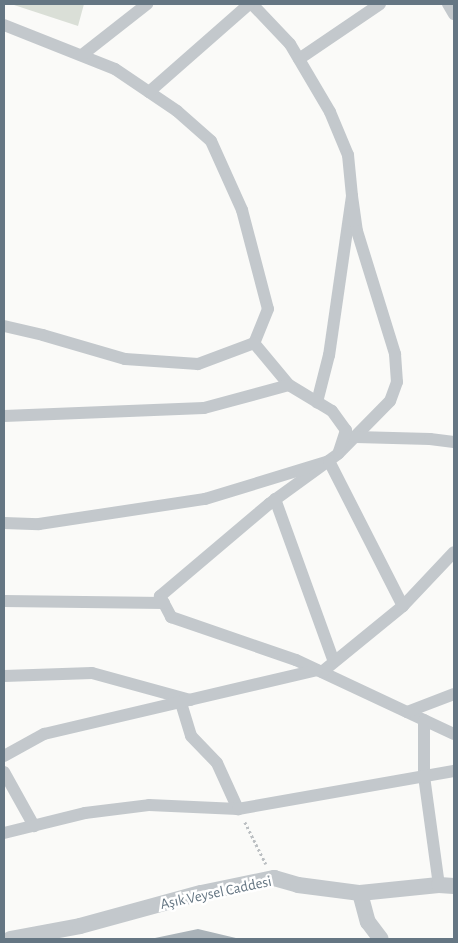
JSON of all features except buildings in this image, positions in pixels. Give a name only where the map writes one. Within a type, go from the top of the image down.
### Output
[{"type":"street","points":[[82,56],[147,4]]},
{"type":"street","points":[[149,92],[251,4],[290,44],[330,112],[348,155],[357,231],[395,354],[397,382],[390,401],[333,458],[275,499],[160,596],[171,617],[296,660],[454,734]]},
{"type":"street","points":[[299,59],[380,4]]},
{"type":"street","points":[[448,4],[454,12]]},
{"type":"street","points":[[4,25],[115,69],[176,111],[211,141],[242,210],[268,309],[254,343],[198,364],[125,359],[43,335],[4,326]]},
{"type":"street","points":[[317,402],[330,355],[352,196]]},
{"type":"street","points":[[4,523],[39,524],[205,499],[333,458],[346,430],[332,411],[289,385],[254,343]]},
{"type":"street","points":[[4,416],[204,408],[289,385]]},
{"type":"street","points":[[356,437],[430,439],[454,442]]},
{"type":"street","points":[[333,458],[403,606]]},
{"type":"street","points":[[275,499],[334,662]]},
{"type":"street","points":[[4,756],[44,734],[320,671],[334,662],[403,606],[454,552]]},
{"type":"street","points":[[4,601],[164,603]]},
{"type":"street","points":[[4,676],[92,674],[186,702]]},
{"type":"street","points":[[406,712],[454,694]]},
{"type":"street","points":[[186,702],[191,736],[217,763],[238,809]]},
{"type":"street","points":[[424,720],[424,776],[447,885]]},
{"type":"street","points":[[4,833],[85,813],[148,804],[238,809],[454,771]]},
{"type":"street","points":[[4,772],[34,826]]},
{"type":"street","name":"Aşık Veysel Caddesi","points":[[10,939],[80,926],[201,892],[274,878],[298,885],[360,893],[447,885]]},
{"type":"street","points":[[360,893],[368,922],[381,939]]},
{"type":"path","points":[[238,809],[274,878]]},
{"type":"shaded area","points":[[11,4],[84,4],[78,26]]}]
